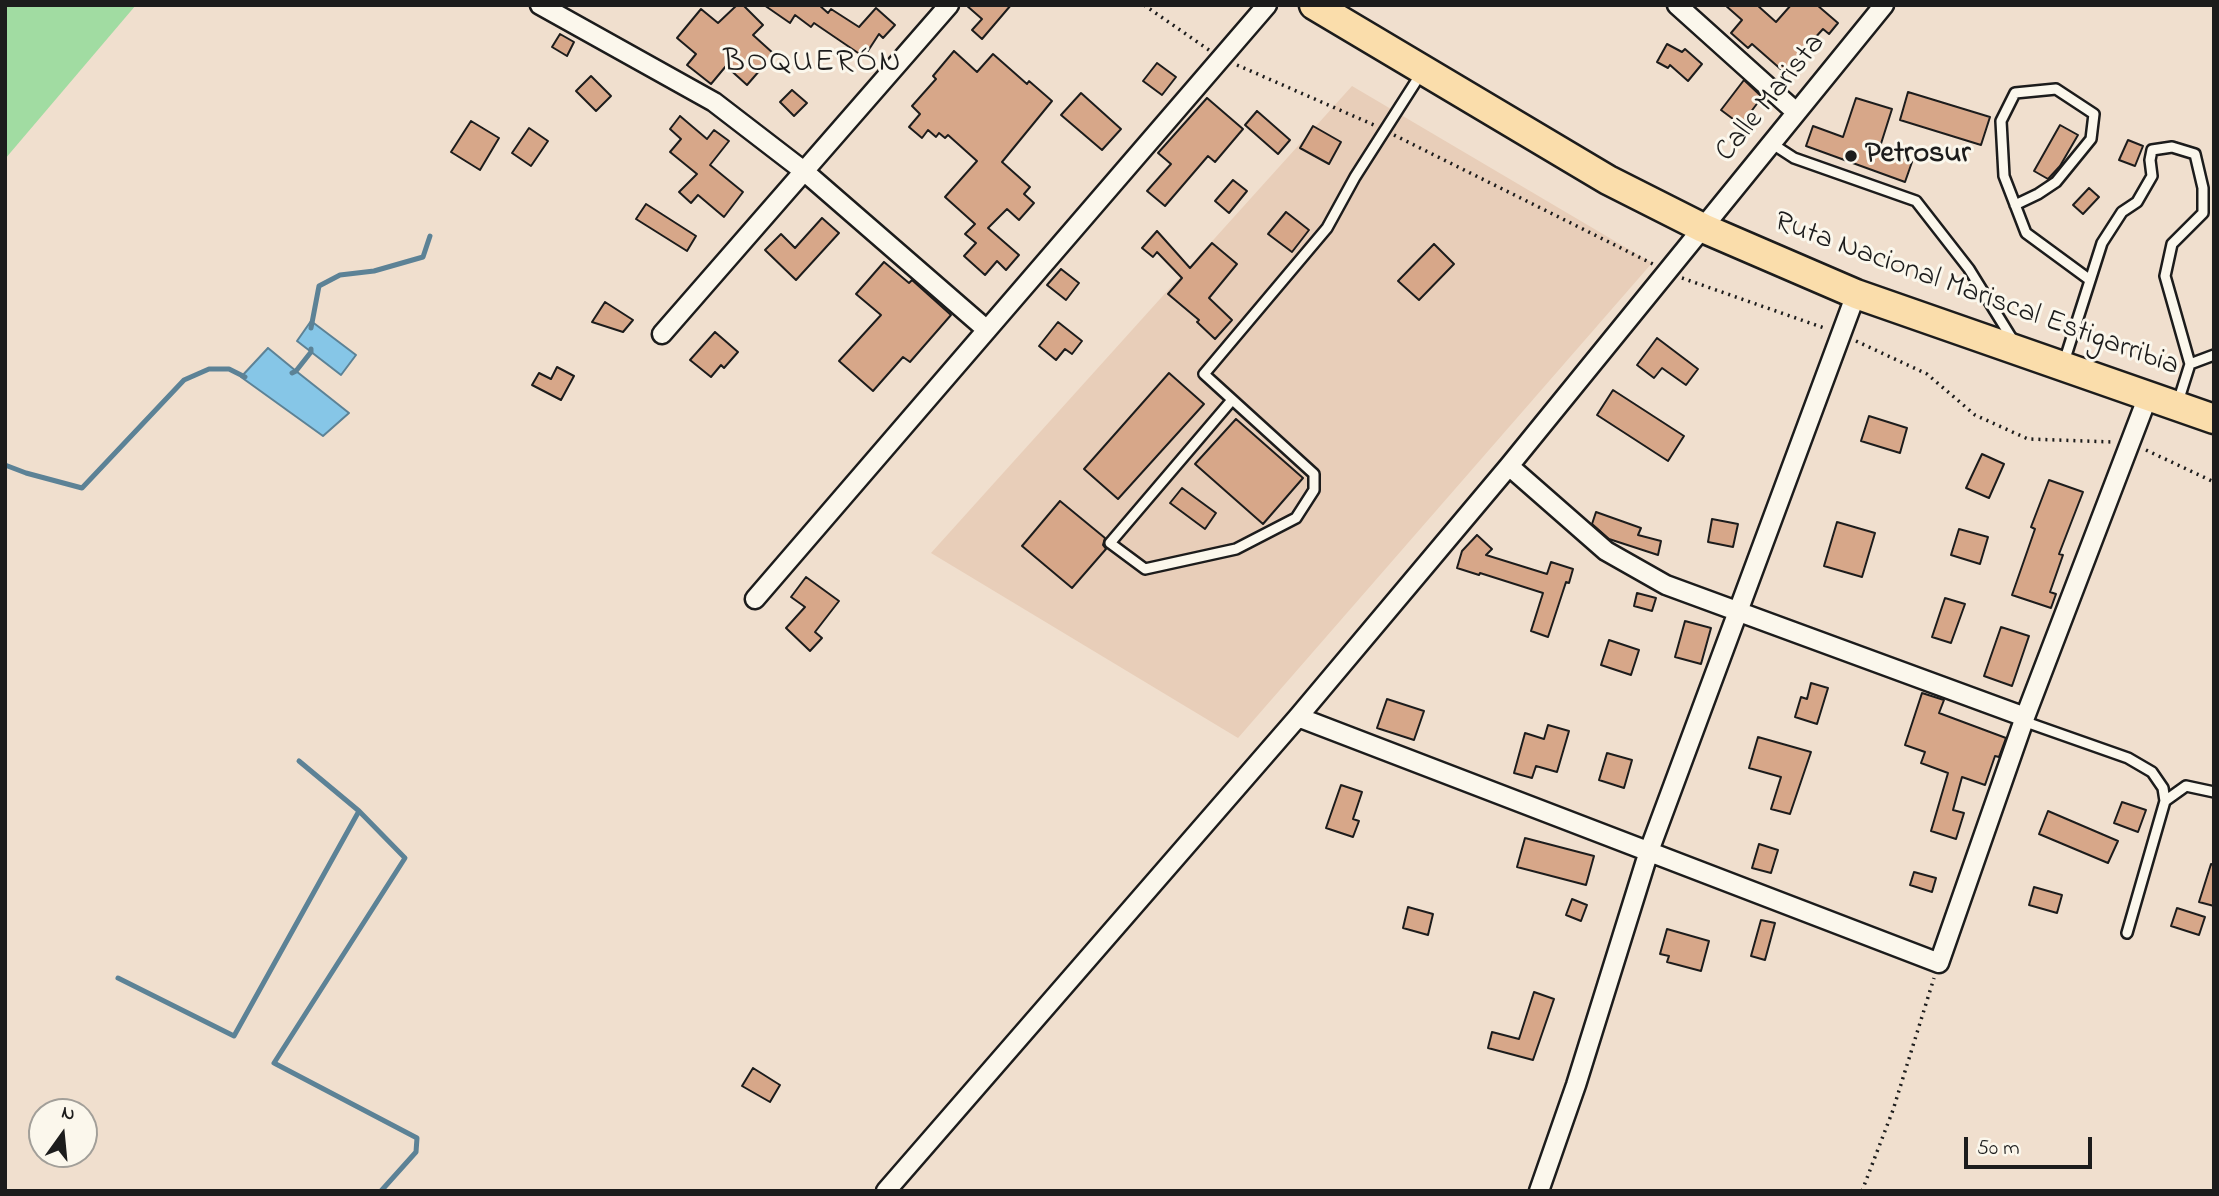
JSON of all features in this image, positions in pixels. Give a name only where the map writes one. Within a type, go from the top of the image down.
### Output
[{"type":"main road","name":"Ruta Nacional Mariscal Estigarribia","points":[[1314,5],[1608,180],[1703,228],[1856,294],[2214,419]]},
{"type":"street","points":[[540,5],[714,102],[805,172],[987,330]]},
{"type":"street","points":[[663,334],[949,5]]},
{"type":"street","points":[[755,599],[1267,5]]},
{"type":"street","points":[[1677,5],[1796,112]]},
{"type":"street","name":"Calle Marista","points":[[886,1191],[1298,717],[1668,272],[1884,5]]},
{"type":"street","points":[[1539,1191],[1576,1085],[1649,851],[1856,294]]},
{"type":"street","points":[[1298,717],[1939,963],[2024,719],[2148,396]]},
{"type":"street","points":[[1508,466],[1606,551],[1666,585],[2024,719]]},
{"type":"lane","points":[[1232,400],[1110,543],[1145,569],[1236,549],[1296,518],[1314,490],[1314,474],[1204,374],[1327,228],[1355,177],[1423,71]]},
{"type":"lane","points":[[2015,205],[2056,182],[2091,139],[2094,114],[2056,89],[2015,93],[2001,121],[2004,176],[2015,205],[2026,233],[2090,281]]},
{"type":"lane","points":[[1771,143],[1794,158],[1916,201],[1969,269],[2021,353]]},
{"type":"lane","points":[[2062,367],[2102,243],[2122,212],[2137,202],[2152,176],[2152,150],[2172,147],[2196,154],[2203,188],[2203,213],[2172,244],[2165,276],[2190,364],[2177,406]]},
{"type":"lane","points":[[2190,364],[2214,355]]},
{"type":"lane","points":[[2024,719],[2128,758],[2152,772],[2163,788],[2165,801],[2127,933]]},
{"type":"lane","points":[[2165,801],[2186,786],[2214,792]]},
{"type":"path","points":[[1144,5],[1220,58],[1385,130],[1668,272],[1841,334],[1927,374],[1975,415],[2028,439],[2130,443],[2214,482]]},
{"type":"path","points":[[1862,1191],[1893,1110],[1939,963]]},
{"type":"shaded area","points":[[1352,86],[1652,263],[1238,738],[931,553]]},
{"type":"green space","points":[[5,5],[136,5],[5,159]]},
{"type":"water","points":[[311,321],[356,355],[341,375],[297,341]]},
{"type":"water","points":[[268,348],[349,413],[323,436],[241,377]]},
{"type":"building","points":[[737,5],[743,5],[763,25],[753,35],[774,54],[747,85],[726,66],[711,84],[687,65],[696,54],[677,38],[701,9],[718,23]]},
{"type":"building","points":[[764,5],[819,5],[828,13],[831,9],[859,27],[876,8],[895,25],[883,38],[879,34],[864,57],[814,23],[811,27],[795,15],[790,23]]},
{"type":"building","points":[[966,5],[1011,5],[982,39],[972,30],[982,19]]},
{"type":"building","points":[[1725,5],[1757,5],[1776,22],[1791,5],[1817,5],[1838,23],[1829,34],[1823,29],[1784,72],[1752,44],[1748,48],[1731,33],[1742,20]]},
{"type":"building","points":[[560,34],[574,42],[567,56],[552,47]]},
{"type":"building","points":[[1667,44],[1682,52],[1685,49],[1702,64],[1688,81],[1670,65],[1668,68],[1657,62]]},
{"type":"building","points":[[954,51],[977,72],[993,54],[1027,84],[1029,81],[1052,101],[1002,162],[1030,187],[1024,194],[1034,203],[1019,220],[1007,209],[988,228],[1019,255],[1006,270],[997,261],[985,275],[964,256],[976,243],[965,234],[975,224],[945,197],[977,161],[948,135],[945,138],[939,133],[936,137],[928,130],[922,138],[909,127],[920,114],[912,106],[936,79],[933,76]]},
{"type":"building","points":[[1157,63],[1176,77],[1162,95],[1143,81]]},
{"type":"building","points":[[591,76],[611,96],[596,111],[576,91]]},
{"type":"building","points":[[1744,80],[1762,97],[1741,125],[1721,110]]},
{"type":"building","points":[[792,90],[807,103],[794,116],[780,102]]},
{"type":"building","points":[[1908,92],[1990,117],[1981,145],[1900,120]]},
{"type":"building","points":[[1081,93],[1121,129],[1102,150],[1061,115]]},
{"type":"building","points":[[1207,98],[1243,129],[1215,162],[1208,156],[1165,206],[1147,191],[1171,164],[1158,153]]},
{"type":"building","points":[[1856,98],[1892,109],[1879,150],[1912,162],[1905,182],[1806,146],[1813,126],[1843,137]]},
{"type":"building","points":[[1257,111],[1290,140],[1278,154],[1245,125]]},
{"type":"building","points":[[680,116],[707,139],[714,130],[729,141],[710,165],[743,192],[724,217],[698,195],[691,203],[679,192],[697,174],[670,152],[681,139],[670,129]]},
{"type":"building","points":[[471,121],[499,138],[480,170],[451,152]]},
{"type":"building","points":[[2060,125],[2078,135],[2060,166],[2048,179],[2034,171]]},
{"type":"building","points":[[1313,126],[1341,142],[1329,164],[1300,148]]},
{"type":"building","points":[[529,128],[548,141],[531,166],[512,153]]},
{"type":"building","points":[[2128,140],[2143,146],[2135,166],[2119,160]]},
{"type":"building","points":[[1233,180],[1247,191],[1229,213],[1215,201]]},
{"type":"building","points":[[2089,188],[2099,197],[2083,214],[2073,205]]},
{"type":"building","points":[[646,204],[696,236],[687,251],[636,219]]},
{"type":"building","points":[[1286,212],[1309,230],[1292,252],[1268,234]]},
{"type":"building","points":[[822,218],[839,233],[796,280],[765,250],[781,234],[795,248]]},
{"type":"building","points":[[1157,231],[1190,268],[1212,243],[1237,264],[1209,298],[1232,320],[1215,339],[1197,322],[1199,320],[1168,294],[1182,278],[1157,252],[1153,257],[1142,248]]},
{"type":"building","points":[[1434,244],[1454,264],[1419,300],[1398,281]]},
{"type":"building","points":[[884,262],[909,283],[912,280],[951,315],[910,362],[903,357],[873,391],[839,361],[881,315],[856,294]]},
{"type":"building","points":[[1061,269],[1079,283],[1066,300],[1047,285]]},
{"type":"building","points":[[605,302],[633,320],[623,332],[592,322]]},
{"type":"building","points":[[1058,322],[1082,341],[1072,354],[1065,349],[1056,360],[1039,346]]},
{"type":"building","points":[[715,332],[738,352],[724,368],[721,365],[711,377],[690,360]]},
{"type":"building","points":[[1657,338],[1698,369],[1686,385],[1662,368],[1654,378],[1637,365]]},
{"type":"building","points":[[557,367],[574,376],[561,400],[532,385],[539,373],[551,379]]},
{"type":"building","points":[[1169,373],[1204,404],[1118,499],[1084,469]]},
{"type":"building","points":[[1613,390],[1684,436],[1668,461],[1597,415]]},
{"type":"building","points":[[1869,416],[1907,428],[1900,453],[1861,441]]},
{"type":"building","points":[[1236,419],[1303,478],[1263,524],[1195,464]]},
{"type":"building","points":[[1982,454],[2004,464],[1989,498],[1966,488]]},
{"type":"building","points":[[2049,480],[2083,492],[2059,554],[2063,555],[2050,592],[2056,594],[2051,608],[2012,595],[2035,529],[2031,527]]},
{"type":"building","points":[[1182,488],[1216,513],[1205,529],[1170,503]]},
{"type":"building","points":[[1060,501],[1105,538],[1103,545],[1106,549],[1072,588],[1022,546]]},
{"type":"building","points":[[1596,512],[1641,528],[1638,535],[1661,541],[1658,555],[1609,539],[1592,524]]},
{"type":"building","points":[[1712,519],[1738,524],[1733,547],[1708,542]]},
{"type":"building","points":[[1837,522],[1875,533],[1862,577],[1824,566]]},
{"type":"building","points":[[1959,529],[1988,537],[1980,564],[1951,555]]},
{"type":"building","points":[[1477,535],[1492,549],[1486,555],[1547,574],[1551,562],[1573,569],[1548,637],[1531,631],[1543,593],[1457,568],[1462,551]]},
{"type":"building","points":[[806,577],[839,601],[815,632],[822,638],[810,651],[786,628],[805,607],[791,597]]},
{"type":"building","points":[[1637,593],[1656,598],[1652,611],[1634,606]]},
{"type":"building","points":[[1945,598],[1965,604],[1951,643],[1932,637]]},
{"type":"building","points":[[1685,621],[1711,628],[1701,664],[1675,657]]},
{"type":"building","points":[[2001,627],[2029,636],[2012,686],[1984,676]]},
{"type":"building","points":[[1609,640],[1639,650],[1631,675],[1601,665]]},
{"type":"building","points":[[1811,683],[1828,688],[1817,724],[1795,717],[1801,697],[1807,699]]},
{"type":"building","points":[[1922,693],[1944,700],[1939,713],[2006,738],[1999,757],[1995,756],[1985,785],[1962,777],[1953,810],[1964,813],[1956,839],[1931,831],[1948,773],[1921,763],[1925,752],[1905,745]]},
{"type":"building","points":[[1387,699],[1424,711],[1414,740],[1377,728]]},
{"type":"building","points":[[1548,725],[1569,731],[1557,772],[1536,766],[1532,778],[1514,773],[1525,733],[1544,739]]},
{"type":"building","points":[[1758,737],[1811,752],[1790,814],[1771,809],[1781,777],[1749,768]]},
{"type":"building","points":[[1607,753],[1632,760],[1624,788],[1599,780]]},
{"type":"building","points":[[1341,785],[1362,792],[1353,819],[1359,821],[1353,837],[1326,828]]},
{"type":"building","points":[[2122,802],[2146,810],[2138,832],[2114,823]]},
{"type":"building","points":[[2048,811],[2118,841],[2108,863],[2039,834]]},
{"type":"building","points":[[1525,838],[1594,856],[1586,885],[1517,867]]},
{"type":"building","points":[[1759,844],[1778,850],[1771,873],[1752,868]]},
{"type":"building","points":[[2211,864],[2214,865],[2214,906],[2199,902]]},
{"type":"building","points":[[1914,872],[1936,878],[1932,892],[1910,885]]},
{"type":"building","points":[[2034,887],[2062,895],[2057,913],[2029,905]]},
{"type":"building","points":[[1572,899],[1587,905],[1581,921],[1566,915]]},
{"type":"building","points":[[1408,907],[1433,914],[1428,935],[1403,928]]},
{"type":"building","points":[[2177,908],[2205,917],[2199,935],[2171,926]]},
{"type":"building","points":[[1761,920],[1775,923],[1765,960],[1751,956]]},
{"type":"building","points":[[1667,929],[1709,941],[1701,971],[1667,962],[1669,956],[1660,954]]},
{"type":"building","points":[[1534,992],[1554,999],[1533,1060],[1488,1048],[1492,1032],[1519,1039]]},
{"type":"building","points":[[753,1068],[780,1085],[770,1102],[742,1086]]},
{"type":"waterway","points":[[311,328],[319,286],[340,275],[374,271],[423,257],[430,236]]},
{"type":"waterway","points":[[292,373],[311,349]]},
{"type":"waterway","points":[[5,465],[82,488],[184,380],[209,369],[229,369],[245,377]]},
{"type":"waterway","points":[[299,761],[359,811],[405,858],[274,1063],[417,1138],[416,1152],[381,1191]]},
{"type":"waterway","points":[[118,978],[234,1036],[359,811]]},
{"type":"place","name":"Petrosur","points":[[1851,156]]},
{"type":"district","name":"BOQUERÓN","points":[[813,65]]}]
